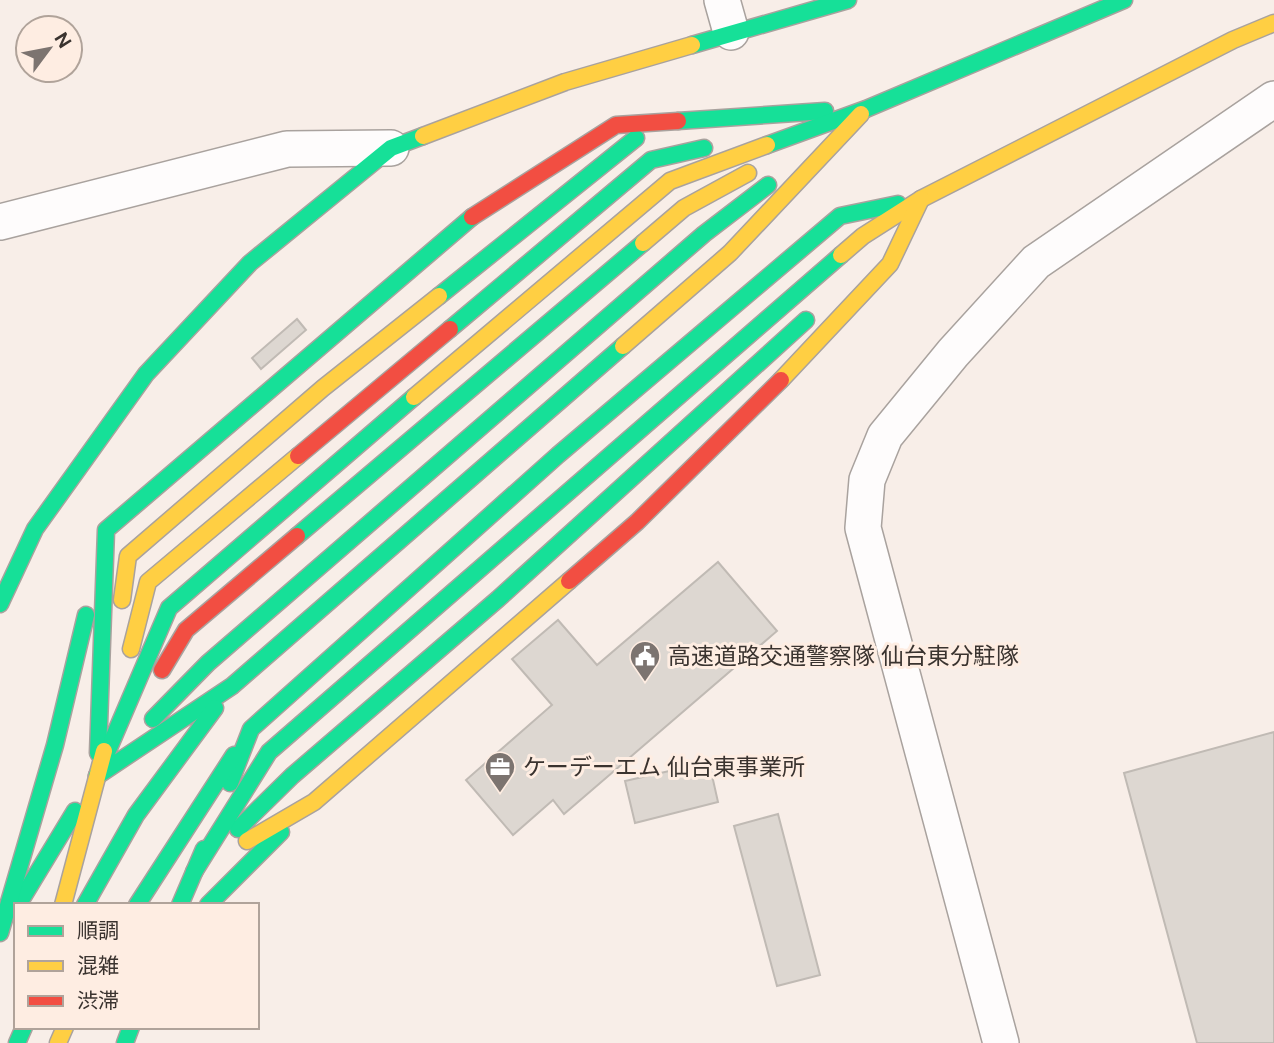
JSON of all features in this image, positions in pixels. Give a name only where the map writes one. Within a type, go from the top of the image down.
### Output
[{"type":"main road","points":[[0,604],[35,529],[146,374],[250,263],[391,148],[565,82],[726,16],[848,0]]},
{"type":"main road","points":[[97,776],[169,608],[670,181],[866,109],[1124,0]]},
{"type":"main road","points":[[194,872],[270,752],[863,236],[921,199],[1233,40],[1274,23]]},
{"type":"main road","points":[[64,903],[148,582],[651,160],[866,109]]},
{"type":"main road","points":[[0,934],[55,745],[106,530],[482,209],[617,125],[866,109]]},
{"type":"main road","points":[[97,776],[232,686],[730,253],[866,109]]},
{"type":"main road","points":[[19,903],[186,630],[684,208],[866,109]]},
{"type":"main road","points":[[97,776],[128,556],[323,388],[635,138],[866,109]]},
{"type":"main road","points":[[97,776],[208,663],[704,234],[866,109]]},
{"type":"main road","points":[[861,270],[882,251],[921,199]]},
{"type":"main road","points":[[138,903],[251,729],[558,455],[840,216],[921,199]]},
{"type":"main road","points":[[210,903],[314,802],[637,522],[760,403],[890,264],[921,199]]},
{"type":"main road","points":[[164,903],[292,776],[498,599],[821,307]]},
{"type":"main road","points":[[97,776],[106,530]]},
{"type":"main road","points":[[86,903],[136,815],[232,686]]},
{"type":"main road","points":[[181,903],[251,729]]},
{"type":"main road","points":[[194,872],[314,802]]},
{"type":"main road","points":[[0,934],[14,911]]},
{"type":"street","points":[[1001,1043],[863,528],[867,480],[885,436],[953,353],[1036,262],[1274,99]]},
{"type":"street","points":[[0,222],[286,149],[391,148]]},
{"type":"building","points":[[297,319],[306,330],[261,369],[252,358]]},
{"type":"building","points":[[718,562],[777,631],[564,814],[553,800],[513,835],[466,780],[552,705],[512,659],[558,620],[597,665]]},
{"type":"building","points":[[1274,732],[1274,1043],[1197,1043],[1124,773]]},
{"type":"building","points":[[709,762],[718,802],[635,823],[625,781]]},
{"type":"building","points":[[778,814],[820,975],[777,986],[734,826]]},
{"type":"traffic: fast","points":[[692,45],[848,0]]},
{"type":"traffic: fast","points":[[767,145],[866,109],[1124,0]]},
{"type":"traffic: fast","points":[[678,121],[825,111]]},
{"type":"traffic: fast","points":[[0,604],[35,529],[146,374],[250,263],[391,148],[423,136]]},
{"type":"traffic: fast","points":[[439,296],[636,138]]},
{"type":"traffic: fast","points":[[450,329],[651,160],[704,148]]},
{"type":"traffic: fast","points":[[153,719],[208,663],[704,234],[768,185]]},
{"type":"traffic: fast","points":[[230,783],[251,729],[558,455],[840,216],[898,204]]},
{"type":"traffic: fast","points":[[98,753],[106,530],[472,217]]},
{"type":"traffic: fast","points":[[297,536],[643,243]]},
{"type":"traffic: fast","points":[[194,872],[269,752],[841,255]]},
{"type":"traffic: fast","points":[[238,829],[292,776],[498,599],[806,320]]},
{"type":"traffic: fast","points":[[97,776],[232,686],[623,346]]},
{"type":"traffic: fast","points":[[97,776],[169,608],[414,397]]},
{"type":"traffic: fast","points":[[0,933],[55,745],[86,615]]},
{"type":"traffic: fast","points":[[86,903],[136,815],[215,708]]},
{"type":"traffic: fast","points":[[138,903],[234,755]]},
{"type":"traffic: fast","points":[[19,903],[75,811]]},
{"type":"traffic: fast","points":[[210,903],[281,832]]},
{"type":"traffic: fast","points":[[181,903],[204,849]]},
{"type":"traffic: fast","points":[[17,1043],[23,1029]]},
{"type":"traffic: fast","points":[[125,1043],[130,1029]]},
{"type":"traffic: slow","points":[[841,255],[863,236],[921,199],[1233,40],[1274,23]]},
{"type":"traffic: slow","points":[[423,136],[565,82],[692,45]]},
{"type":"traffic: slow","points":[[623,346],[730,253],[861,114]]},
{"type":"traffic: slow","points":[[414,397],[670,181],[767,145]]},
{"type":"traffic: slow","points":[[643,243],[684,208],[748,173]]},
{"type":"traffic: slow","points":[[781,380],[890,264],[921,199]]},
{"type":"traffic: slow","points":[[122,600],[128,556],[323,388],[439,296]]},
{"type":"traffic: slow","points":[[131,649],[148,582],[298,456]]},
{"type":"traffic: slow","points":[[247,841],[314,802],[569,581]]},
{"type":"traffic: slow","points":[[64,903],[104,751]]},
{"type":"traffic: slow","points":[[58,1043],[64,1029]]},
{"type":"traffic: jam","points":[[472,217],[616,125],[678,121]]},
{"type":"traffic: jam","points":[[298,456],[450,329]]},
{"type":"traffic: jam","points":[[569,581],[637,522],[781,380]]},
{"type":"traffic: jam","points":[[162,670],[186,630],[297,536]]},
{"type":"place","name":"高速道路交通警察隊 仙台東分駐隊","points":[[645,683]]},
{"type":"place","name":"ケーデーエム 仙台東事業所","points":[[500,794]]}]
